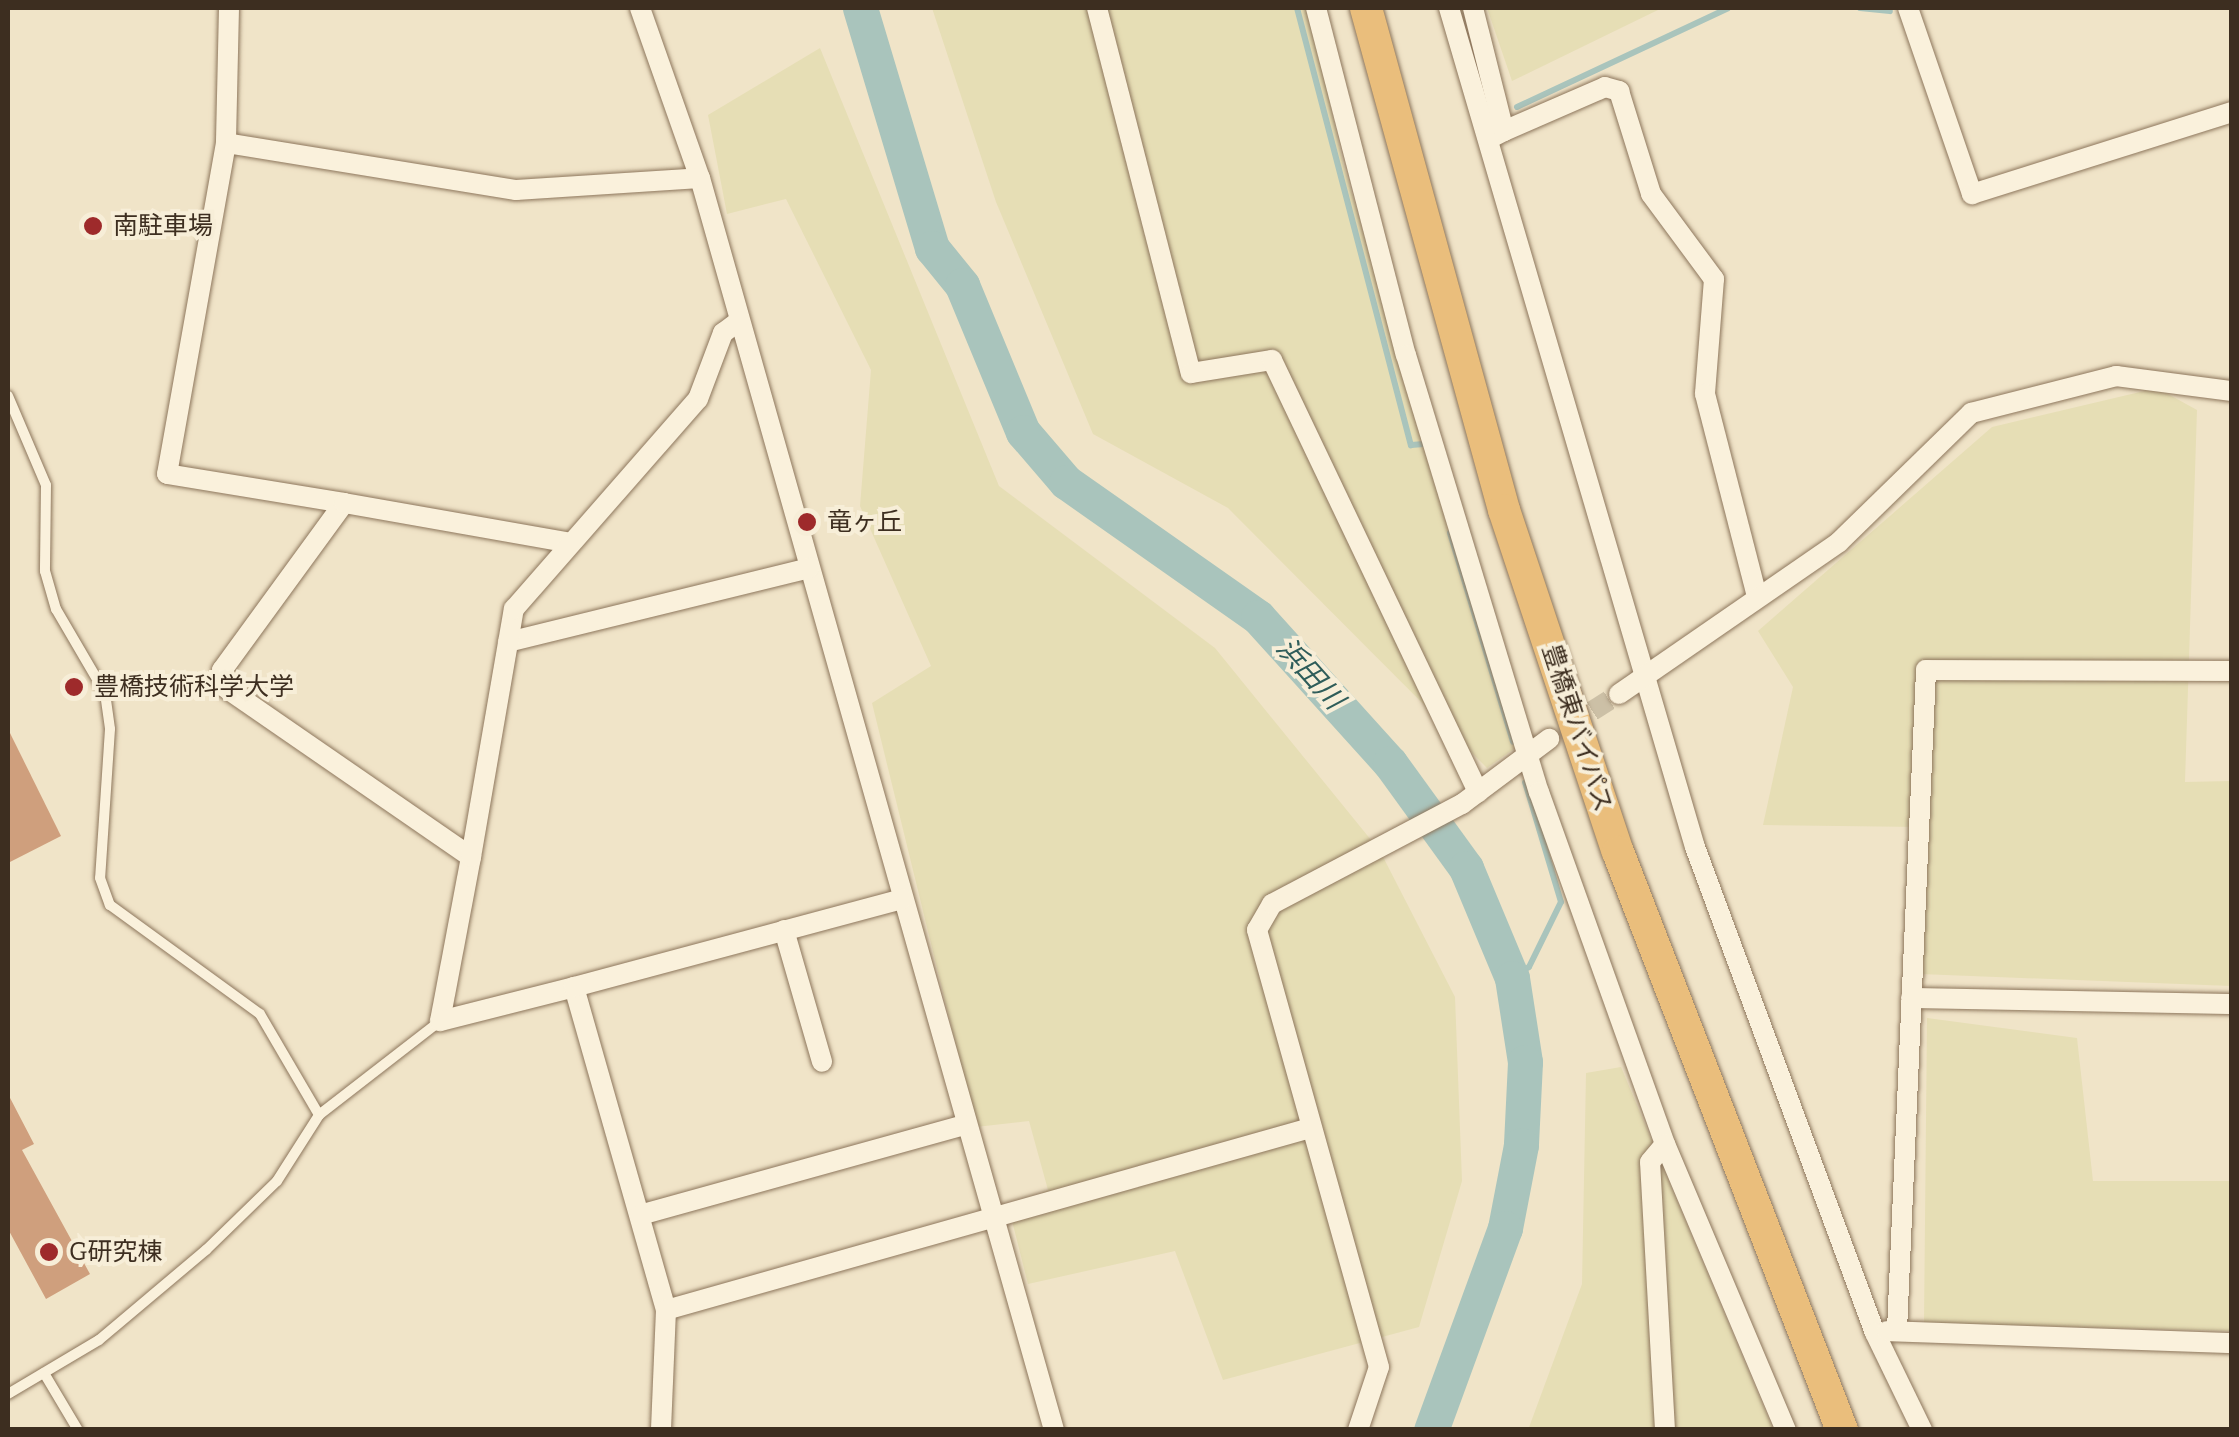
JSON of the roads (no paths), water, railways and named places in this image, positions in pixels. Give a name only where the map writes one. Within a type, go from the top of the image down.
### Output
[{"type":"highway","name":"豊橋東バイパス","points":[[1366,8],[1498,490],[1618,852],[1842,1430]]},
{"type":"street","points":[[229,8],[226,144],[167,474],[570,544]]},
{"type":"street","points":[[640,8],[700,178],[1054,1430]]},
{"type":"street","points":[[1097,8],[1191,374],[1272,360],[1470,798]]},
{"type":"street","points":[[1316,8],[1406,355],[1528,753],[1665,1144],[1786,1430]]},
{"type":"street","points":[[1449,8],[1495,135]]},
{"type":"street","points":[[1473,8],[1495,135],[1594,518],[1648,672],[1694,847],[1875,1332],[1922,1430]]},
{"type":"street","points":[[1908,8],[1972,194],[2232,112]]},
{"type":"street","points":[[1495,135],[1604,87],[1619,91],[1651,194],[1714,279],[1705,394],[1756,597]]},
{"type":"street","points":[[226,144],[516,190],[700,178]]},
{"type":"street","points":[[739,321],[723,333],[698,399],[514,610],[440,1021],[902,899]]},
{"type":"street","points":[[1618,694],[1839,542],[1971,414],[2116,376],[2232,392]]},
{"type":"street","points":[[344,503],[222,670],[223,686],[470,857]]},
{"type":"street","points":[[508,642],[809,568]]},
{"type":"street","points":[[1897,1330],[1926,670],[2232,671]]},
{"type":"street","points":[[1358,1430],[1379,1367],[1257,930],[1262,913],[1396,843],[1470,798],[1548,739]]},
{"type":"street","points":[[784,930],[822,1062]]},
{"type":"street","points":[[574,987],[666,1310],[662,1430]]},
{"type":"street","points":[[1910,998],[2232,1004]]},
{"type":"street","points":[[640,1215],[966,1125]]},
{"type":"street","points":[[666,1310],[1310,1128]]},
{"type":"street","points":[[1665,1144],[1650,1162],[1665,1430]]},
{"type":"street","points":[[1875,1332],[2232,1344]]},
{"type":"lane","points":[[8,396],[46,485],[45,571],[56,609],[105,693],[100,878],[110,905],[260,1014],[319,1116]]},
{"type":"lane","points":[[8,1394],[99,1340],[206,1250],[277,1182],[319,1116],[440,1021]]},
{"type":"lane","points":[[44,1373],[78,1430]]},
{"type":"waterway","name":"浜田川","points":[[860,8],[932,248],[962,285],[1023,432],[1066,482],[1258,617],[1390,763],[1466,868],[1512,978],[1525,1062],[1521,1145],[1505,1228],[1431,1430]]},
{"type":"waterway","points":[[1297,8],[1411,445],[1424,444]]},
{"type":"waterway","points":[[1517,107],[1728,8]]},
{"type":"waterway","points":[[1860,8],[1890,11]]},
{"type":"waterway","points":[[1450,533],[1513,742]]},
{"type":"waterway","points":[[1512,978],[1529,967],[1561,902],[1525,782]]},
{"type":"tunnel","points":[[1567,727],[1619,694]]},
{"type":"place","name":"南駐車場","points":[[93,226]]},
{"type":"place","name":"竜ヶ丘","points":[[807,522]]},
{"type":"place","name":"豊橋技術科学大学","points":[[74,687]]},
{"type":"place","name":"G研究棟","points":[[49,1252]]}]
